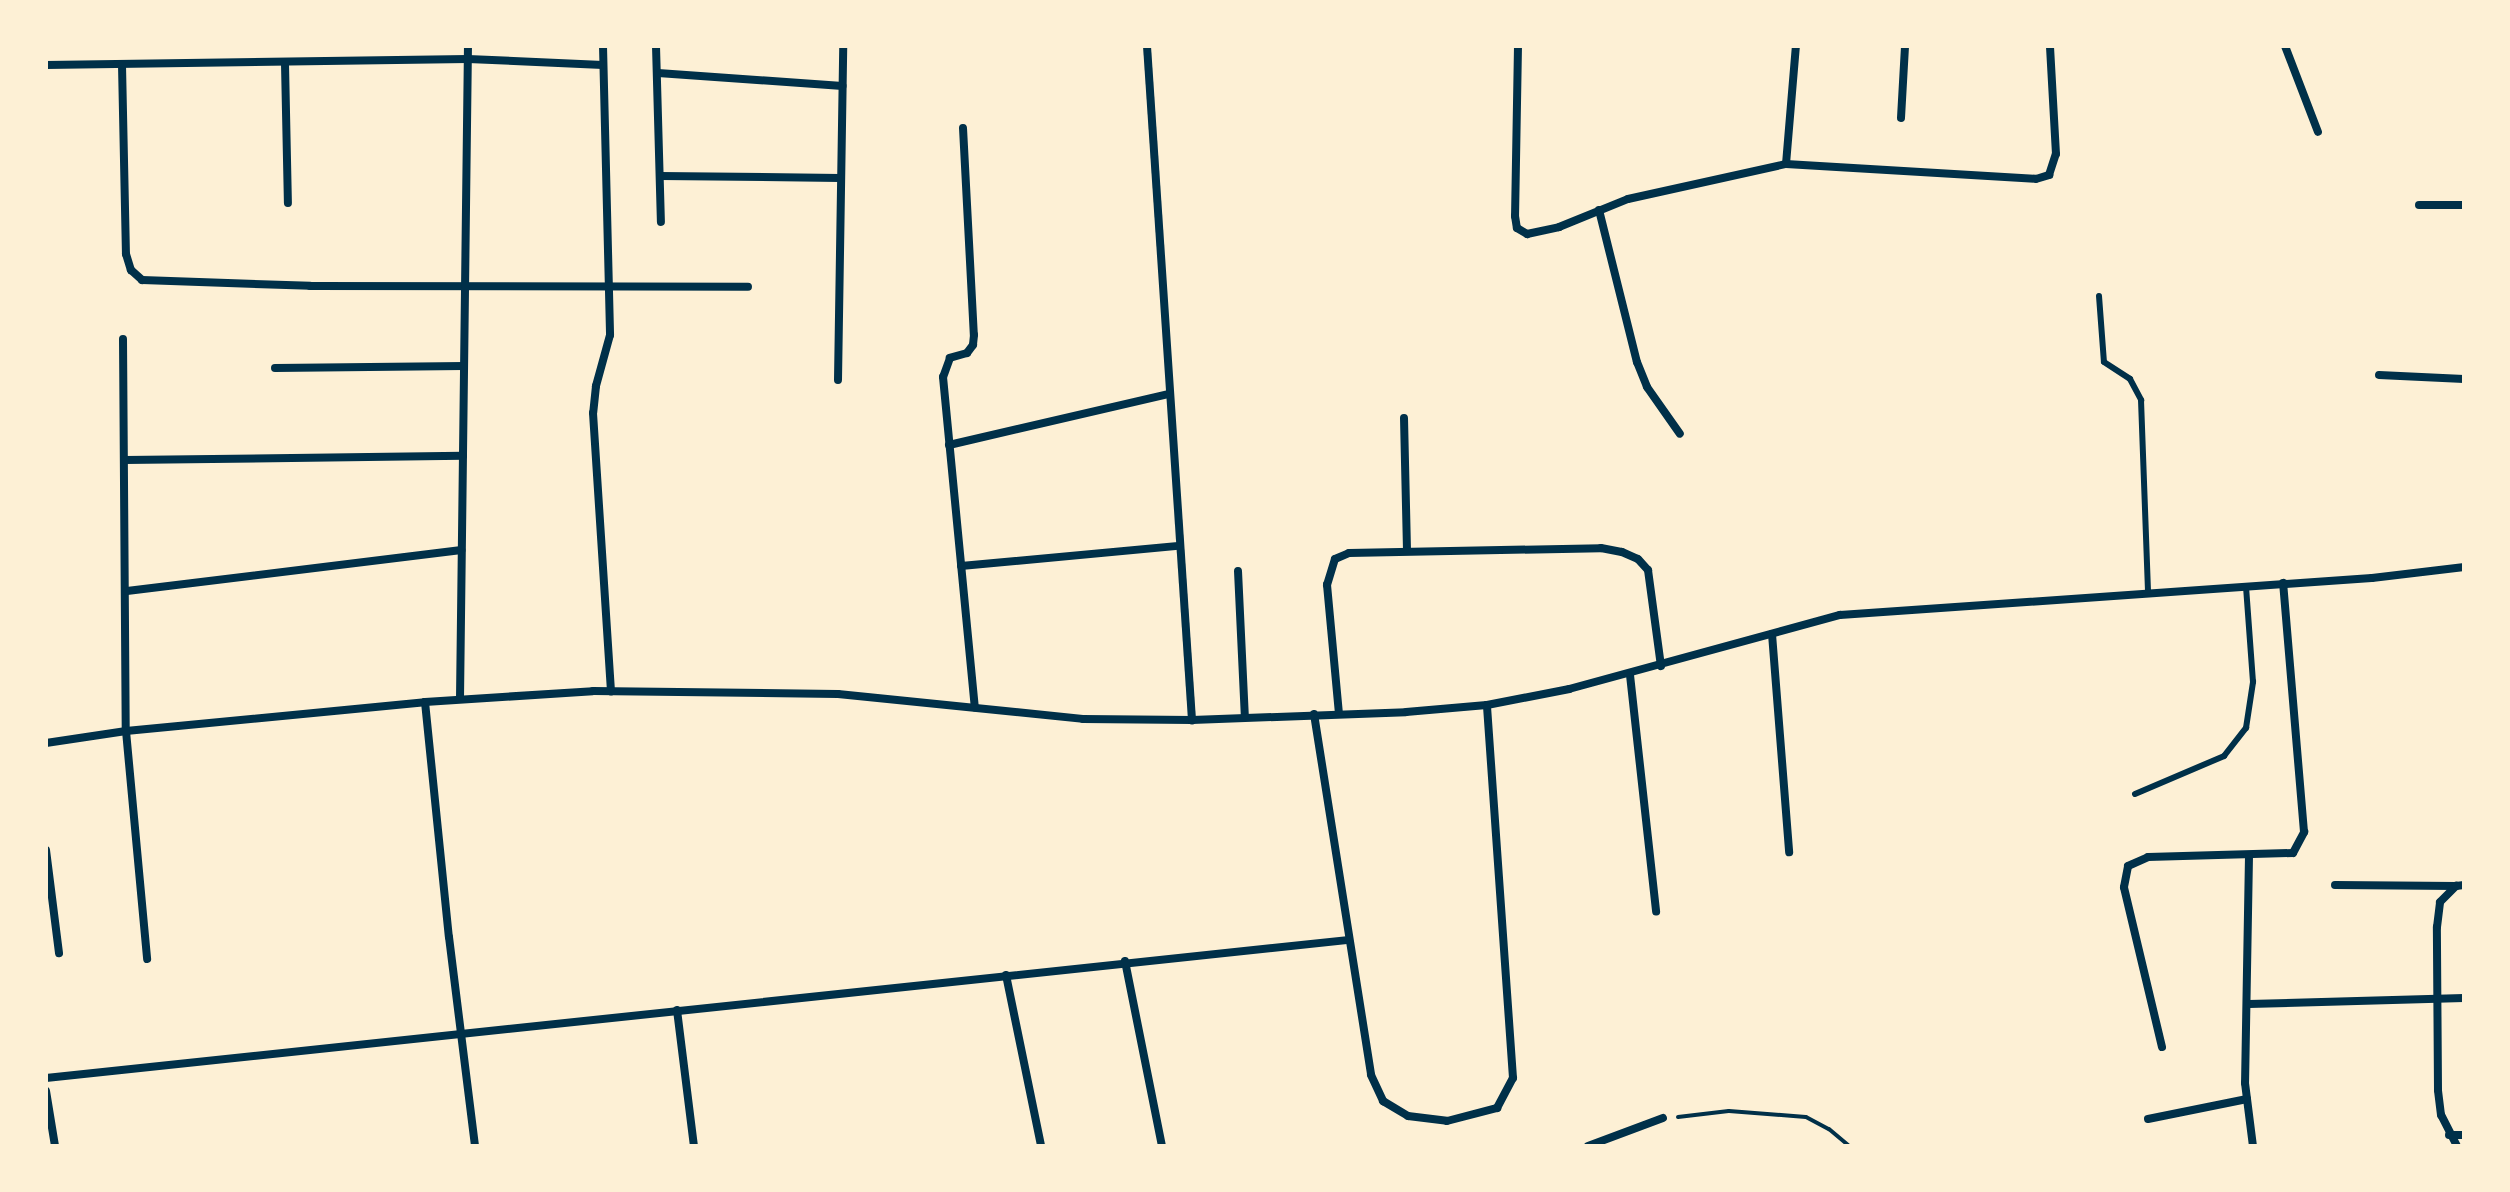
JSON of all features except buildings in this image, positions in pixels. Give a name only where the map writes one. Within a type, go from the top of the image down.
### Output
[{"type":"street","points":[[460,699],[468,46]]},
{"type":"street","points":[[603,46],[610,335],[596,386],[593,413],[611,691]]},
{"type":"street","points":[[656,46],[661,222]]},
{"type":"street","points":[[838,380],[843,46]]},
{"type":"street","points":[[1147,46],[1192,720]]},
{"type":"street","points":[[1518,46],[1517,228],[1527,234],[1540,233],[1628,199],[1786,164],[2036,179],[2049,175],[2056,154],[2050,46]]},
{"type":"street","points":[[1786,164],[1796,46]]},
{"type":"street","points":[[1901,118],[1905,46]]},
{"type":"street","points":[[2285,46],[2318,132]]},
{"type":"street","points":[[46,65],[468,59],[603,65]]},
{"type":"street","points":[[285,64],[288,203]]},
{"type":"street","points":[[122,65],[124,225],[131,270],[142,280],[310,286],[748,287]]},
{"type":"street","points":[[658,73],[843,86]]},
{"type":"street","points":[[963,128],[974,335],[973,345],[967,353],[950,358],[943,377],[975,707]]},
{"type":"street","points":[[660,176],[840,178]]},
{"type":"street","points":[[2419,205],[2464,205]]},
{"type":"street","points":[[1599,210],[1637,362],[1647,387],[1680,434]]},
{"type":"street","points":[[123,339],[126,731],[147,959]]},
{"type":"street","points":[[275,368],[464,366]]},
{"type":"street","points":[[2379,375],[2464,379]]},
{"type":"street","points":[[949,445],[1169,394]]},
{"type":"street","points":[[1404,418],[1407,551]]},
{"type":"street","points":[[125,460],[463,456]]},
{"type":"street","points":[[961,566],[1178,546]]},
{"type":"street","points":[[1339,714],[1327,585],[1335,559],[1349,553],[1601,548],[1622,552],[1638,559],[1648,570],[1661,666]]},
{"type":"street","points":[[127,591],[462,550]]},
{"type":"street","points":[[46,743],[126,731],[425,702],[611,691],[838,694],[1083,719],[1192,720],[1406,712],[1487,705],[1630,675],[1840,615],[2464,567]]},
{"type":"street","points":[[1238,571],[1245,717]]},
{"type":"street","points":[[2162,1047],[2124,887],[2124,874],[2137,859],[2148,857],[2293,853],[2304,832],[2283,583]]},
{"type":"street","points":[[1772,634],[1789,852]]},
{"type":"street","points":[[1630,675],[1656,912]]},
{"type":"street","points":[[425,702],[449,937],[475,1146]]},
{"type":"street","points":[[1314,714],[1347,940],[1371,1075],[1383,1101],[1408,1116],[1447,1121],[1497,1108],[1513,1078],[1487,705]]},
{"type":"street","points":[[46,850],[59,953]]},
{"type":"street","points":[[2249,856],[2247,1099],[2253,1146]]},
{"type":"street","points":[[2335,885],[2460,886]]},
{"type":"street","points":[[2457,1146],[2441,1115],[2437,998],[2440,902],[2460,886]]},
{"type":"street","points":[[46,1078],[1125,961],[1347,940]]},
{"type":"street","points":[[1125,961],[1162,1146]]},
{"type":"street","points":[[1006,975],[1041,1146]]},
{"type":"street","points":[[2249,1004],[2464,998]]},
{"type":"street","points":[[677,1010],[694,1146]]},
{"type":"street","points":[[46,1091],[55,1146]]},
{"type":"street","points":[[2148,1119],[2247,1099]]},
{"type":"street","points":[[1588,1146],[1663,1118]]},
{"type":"street","points":[[2449,1135],[2464,1135]]},
{"type":"lane","points":[[2099,296],[2104,362],[2130,379],[2141,400],[2148,593]]},
{"type":"lane","points":[[2135,794],[2224,756],[2246,728],[2253,682],[2246,586]]},
{"type":"path","points":[[1663,1118],[1729,1111],[1806,1117],[1829,1129],[1849,1146]]}]
